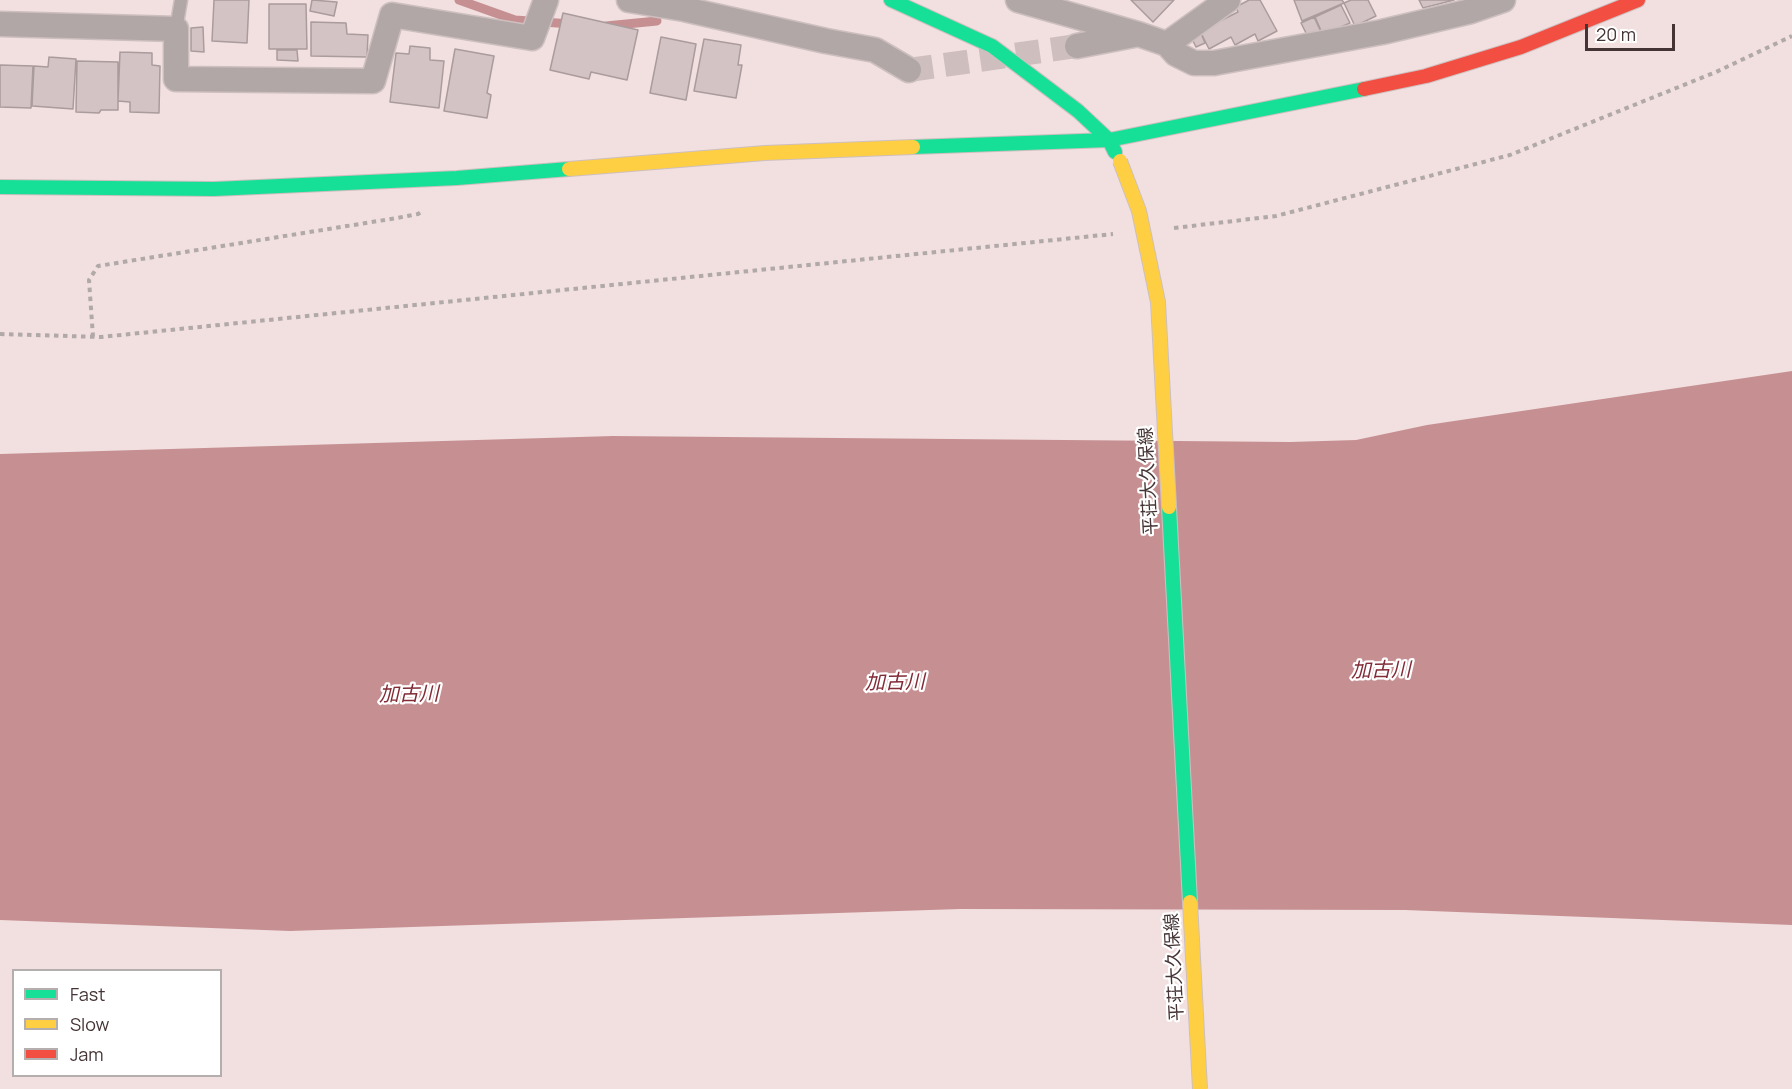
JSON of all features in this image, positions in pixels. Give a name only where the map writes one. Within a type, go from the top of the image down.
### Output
[{"type":"street","points":[[0,24],[176,29],[176,79],[374,81],[392,15],[532,38],[546,0]]},
{"type":"street","points":[[629,0],[685,4],[826,41],[875,50],[909,70]]},
{"type":"street","name":"平荘大久保線","points":[[891,0],[992,46],[1043,83],[1109,140],[1120,161],[1139,211],[1158,302],[1200,1089]]},
{"type":"street","points":[[1018,0],[1167,44],[1176,54],[1194,63],[1214,63],[1382,32],[1471,11],[1503,0]]},
{"type":"street","points":[[1167,44],[1228,0]]},
{"type":"street","points":[[0,188],[214,189],[457,178],[765,153],[1109,140],[1426,76],[1521,47],[1638,0]]},
{"type":"street","points":[[1077,46],[1138,34]]},
{"type":"lane","points":[[176,29],[181,0]]},
{"type":"path","points":[[1173,228],[1276,216],[1510,155],[1716,72],[1792,36]]},
{"type":"path","points":[[93,337],[89,280],[98,266],[397,218],[418,214],[426,207]]},
{"type":"path","points":[[0,334],[93,337],[1115,234]]},
{"type":"water","name":"加古川","points":[[1792,371],[1792,925],[1405,910],[960,909],[290,931],[0,920],[0,454],[613,436],[1290,442],[1356,440],[1427,425]]},
{"type":"building","points":[[214,0],[249,0],[247,43],[212,41]]},
{"type":"building","points":[[312,0],[337,2],[334,16],[310,11]]},
{"type":"building","points":[[1131,0],[1174,0],[1153,22]]},
{"type":"building","points":[[1249,0],[1260,0],[1277,31],[1258,41],[1255,34],[1235,45],[1231,37],[1209,49],[1200,31],[1238,12],[1236,7]]},
{"type":"building","points":[[1294,0],[1342,0],[1344,3],[1302,21]]},
{"type":"building","points":[[1351,0],[1368,0],[1376,16],[1355,26],[1344,3]]},
{"type":"building","points":[[1419,0],[1454,0],[1423,8]]},
{"type":"building","points":[[269,4],[306,4],[307,49],[269,49]]},
{"type":"building","points":[[1341,5],[1350,23],[1323,35],[1315,17]]},
{"type":"building","points":[[563,13],[638,30],[627,80],[591,72],[589,79],[550,70]]},
{"type":"building","points":[[1314,17],[1321,32],[1308,37],[1301,23]]},
{"type":"building","points":[[311,22],[346,23],[347,34],[368,35],[367,57],[311,56]]},
{"type":"building","points":[[203,27],[204,52],[191,51],[191,28]]},
{"type":"building","points":[[1200,31],[1205,43],[1196,47],[1190,35]]},
{"type":"building","points":[[661,37],[696,44],[686,100],[650,93]]},
{"type":"building","points":[[704,39],[741,45],[738,65],[742,65],[736,98],[694,91]]},
{"type":"building","points":[[410,46],[430,48],[430,60],[444,61],[439,108],[390,102],[396,53],[409,54]]},
{"type":"building","points":[[455,49],[494,56],[487,93],[491,95],[487,118],[444,111]]},
{"type":"building","points":[[277,50],[297,50],[298,61],[277,60]]},
{"type":"building","points":[[120,52],[152,53],[152,65],[160,66],[159,113],[130,112],[130,102],[118,101]]},
{"type":"building","points":[[49,57],[76,59],[73,109],[32,106],[34,66],[48,67]]},
{"type":"building","points":[[77,61],[118,62],[118,110],[101,110],[99,113],[76,112]]},
{"type":"building","points":[[0,65],[33,66],[31,108],[0,107]]},
{"type":"waterway","points":[[459,0],[515,20],[571,24]]},
{"type":"waterway","points":[[606,26],[657,21]]},
{"type":"tunnel","points":[[909,70],[1077,46]]},
{"type":"traffic: fast","points":[[891,0],[992,46],[1078,111],[1109,140],[1115,152]]},
{"type":"traffic: fast","points":[[913,147],[1109,140],[1364,89]]},
{"type":"traffic: fast","points":[[0,187],[214,189],[457,178],[569,169]]},
{"type":"traffic: fast","points":[[1169,507],[1190,902]]},
{"type":"traffic: slow","points":[[569,169],[765,153],[913,147]]},
{"type":"traffic: slow","points":[[1120,161],[1139,211],[1158,302],[1169,507]]},
{"type":"traffic: slow","points":[[1190,902],[1200,1089]]},
{"type":"traffic: jam","points":[[1364,89],[1426,76],[1521,47],[1638,0]]}]
